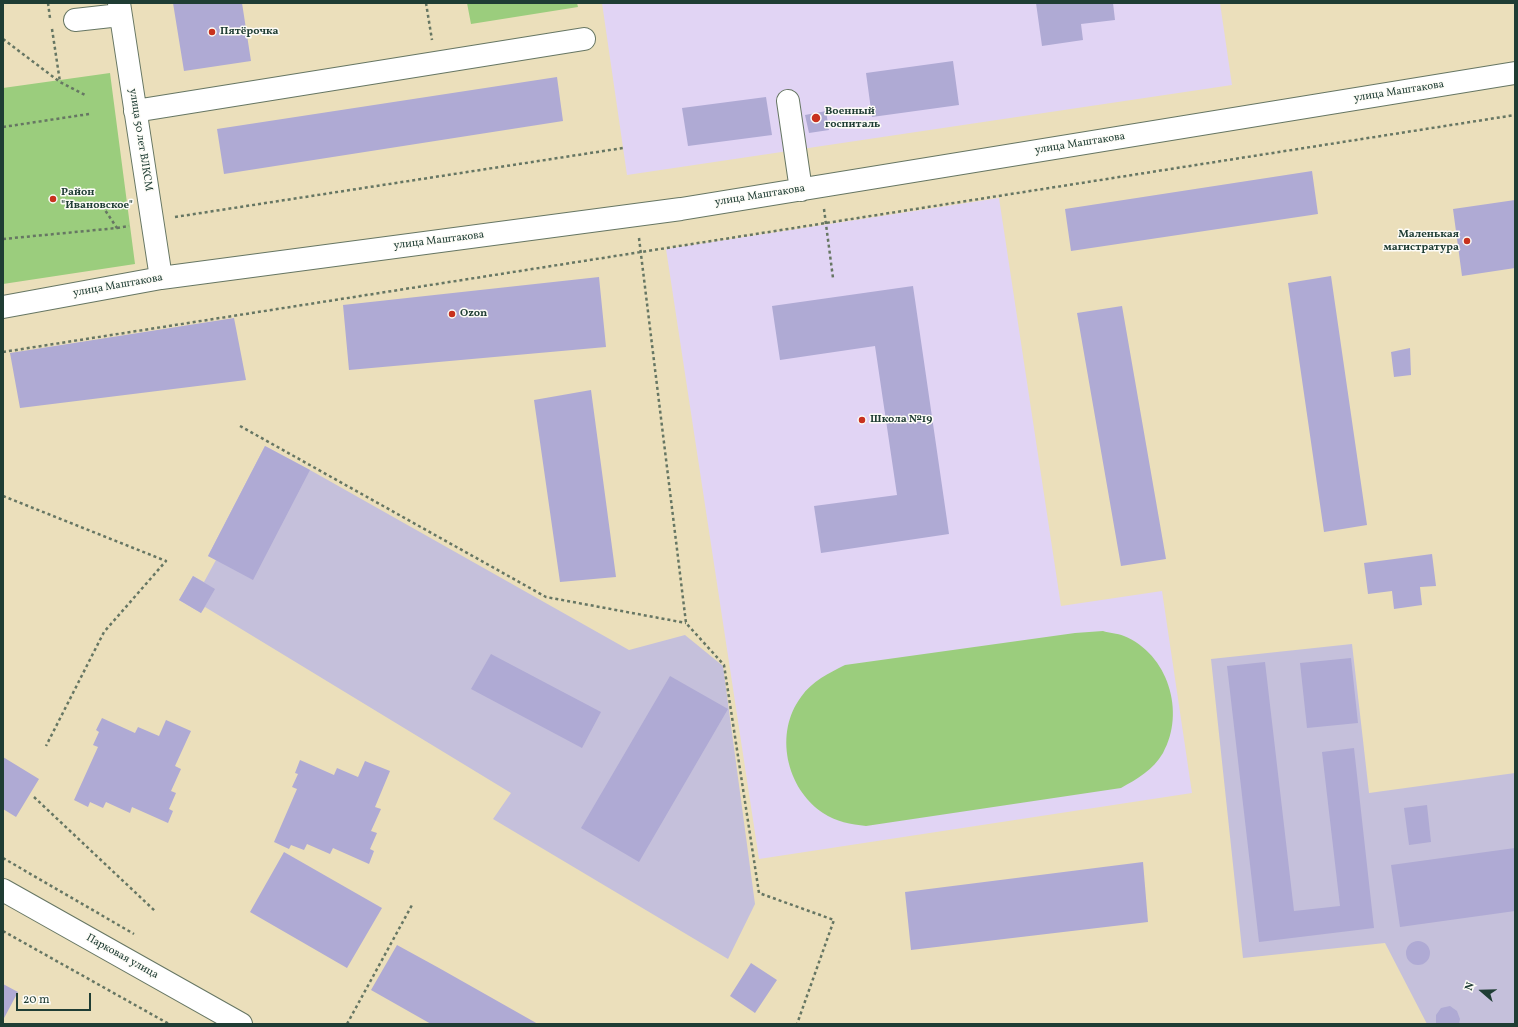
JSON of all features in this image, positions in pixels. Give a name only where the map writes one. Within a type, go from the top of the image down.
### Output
[{"type":"street","points":[[75,20],[119,9]]},
{"type":"street","name":"улица 50 лет ВЛКСМ","points":[[119,9],[161,278]]},
{"type":"street","points":[[135,111],[584,39]]},
{"type":"street","name":"улица Маштакова","points":[[3,307],[161,278],[636,215],[811,188],[1515,73]]},
{"type":"street","points":[[788,101],[811,188]]},
{"type":"street","name":"Парковая улица","points":[[3,890],[241,1024]]},
{"type":"path","points":[[48,3],[60,82]]},
{"type":"path","points":[[426,3],[436,63]]},
{"type":"path","points":[[3,39],[60,82],[85,95]]},
{"type":"path","points":[[3,127],[89,114]]},
{"type":"path","points":[[3,352],[1515,115]]},
{"type":"path","points":[[3,240],[152,223],[176,217],[623,148]]},
{"type":"path","points":[[811,188],[826,224],[833,278]]},
{"type":"path","points":[[105,210],[117,228]]},
{"type":"path","points":[[636,215],[686,622],[724,665],[759,893],[834,920],[797,1024]]},
{"type":"path","points":[[240,426],[546,597],[686,622]]},
{"type":"path","points":[[3,496],[166,561],[104,632],[46,746]]},
{"type":"path","points":[[34,797],[154,911]]},
{"type":"path","points":[[3,858],[139,937]]},
{"type":"path","points":[[347,1024],[412,905]]},
{"type":"path","points":[[3,931],[169,1024]]},
{"type":"shaded area","name":"Военный госпиталь","points":[[602,3],[1220,3],[1232,85],[627,175]]},
{"type":"shaded area","name":"Школа №19","points":[[999,198],[1061,606],[1162,591],[1192,793],[759,859],[666,249]]},
{"type":"shaded area","points":[[265,446],[629,650],[685,635],[723,666],[755,904],[728,959],[493,819],[511,793],[205,607],[201,613],[179,600],[193,576],[204,582],[216,560],[208,556]]},
{"type":"shaded area","points":[[1352,644],[1369,793],[1515,773],[1515,1024],[1427,1024],[1385,943],[1243,958],[1211,659]]},
{"type":"green space","points":[[467,3],[577,3],[578,7],[471,24]]},
{"type":"green space","points":[[110,73],[135,264],[3,284],[3,88]]},
{"type":"green space","points":[[1103,631],[1124,636],[1139,645],[1152,656],[1162,670],[1169,686],[1172,703],[1173,720],[1170,737],[1163,753],[1150,769],[1121,788],[866,826],[838,821],[823,813],[810,802],[800,789],[793,775],[788,759],[786,743],[788,727],[793,711],[805,691],[810,686],[821,678],[845,665],[1075,633]]},
{"type":"building","name":"Пятёрочка","points":[[173,3],[242,3],[251,61],[184,71]]},
{"type":"building","points":[[1036,3],[1113,3],[1115,20],[1081,24],[1083,40],[1042,46]]},
{"type":"building","points":[[953,61],[959,105],[872,117],[866,73]]},
{"type":"building","points":[[557,77],[563,121],[224,174],[217,129]]},
{"type":"building","points":[[766,97],[772,135],[688,146],[682,108]]},
{"type":"building","points":[[826,111],[829,130],[809,133],[805,115]]},
{"type":"building","points":[[1312,171],[1318,214],[1071,251],[1065,209]]},
{"type":"building","points":[[1515,200],[1515,268],[1462,276],[1453,209]]},
{"type":"building","points":[[1331,276],[1367,525],[1324,532],[1288,283]]},
{"type":"building","points":[[599,277],[606,347],[349,370],[343,305]]},
{"type":"building","points":[[913,286],[949,534],[821,553],[814,506],[897,495],[875,346],[780,360],[772,306]]},
{"type":"building","points":[[1122,306],[1166,559],[1121,566],[1077,313]]},
{"type":"building","points":[[234,318],[246,380],[20,408],[10,353]]},
{"type":"building","points":[[1410,348],[1411,375],[1394,377],[1391,352]]},
{"type":"building","points":[[591,390],[616,577],[560,582],[534,400]]},
{"type":"building","points":[[265,446],[310,470],[253,580],[208,556]]},
{"type":"building","points":[[1432,554],[1436,586],[1420,587],[1422,605],[1394,609],[1392,591],[1368,594],[1364,563]]},
{"type":"building","points":[[193,576],[215,589],[201,613],[179,600]]},
{"type":"building","points":[[491,654],[601,712],[582,748],[471,689]]},
{"type":"building","points":[[1351,658],[1358,723],[1307,728],[1300,663]]},
{"type":"building","points":[[1265,662],[1294,911],[1340,906],[1322,752],[1354,748],[1374,928],[1259,942],[1227,666]]},
{"type":"building","points":[[670,676],[728,709],[639,862],[581,828]]},
{"type":"building","points":[[102,718],[135,733],[138,727],[159,736],[166,720],[191,731],[175,766],[181,769],[171,791],[176,793],[169,809],[173,811],[168,823],[132,807],[130,813],[106,802],[103,808],[90,802],[88,807],[74,800],[98,747],[93,745],[99,732],[96,730]]},
{"type":"building","points":[[3,757],[39,779],[16,817],[3,809]]},
{"type":"building","points":[[300,760],[334,775],[337,768],[358,777],[365,761],[390,771],[375,807],[381,809],[371,831],[377,833],[370,849],[374,851],[369,864],[333,848],[330,854],[307,844],[304,850],[291,845],[289,849],[274,842],[297,789],[292,787],[298,774],[295,773]]},
{"type":"building","points":[[1427,805],[1431,842],[1409,845],[1404,808]]},
{"type":"building","points":[[1515,848],[1515,911],[1400,927],[1391,865]]},
{"type":"building","points":[[284,852],[382,908],[347,968],[250,912]]},
{"type":"building","points":[[1143,862],[1148,922],[911,950],[905,892]]},
{"type":"building","points":[[1418,941],[1427,944],[1430,953],[1427,962],[1418,965],[1409,962],[1406,953],[1409,944]]},
{"type":"building","points":[[397,945],[538,1024],[431,1024],[371,990]]},
{"type":"building","points":[[751,963],[777,980],[755,1013],[730,996]]},
{"type":"building","points":[[3,984],[18,992],[3,1020]]},
{"type":"building","points":[[1450,1006],[1457,1011],[1460,1019],[1459,1024],[1436,1024],[1436,1015],[1441,1008]]},
{"type":"place","name":"Пятёрочка","points":[[212,32]]},
{"type":"place","name":"Военный госпиталь","points":[[816,118]]},
{"type":"place","name":"Район \"Ивановское\"","points":[[53,199]]},
{"type":"place","name":"Маленькая магистратура","points":[[1467,241]]},
{"type":"place","name":"Ozon","points":[[452,314]]},
{"type":"place","name":"Школа №19","points":[[862,420]]}]
